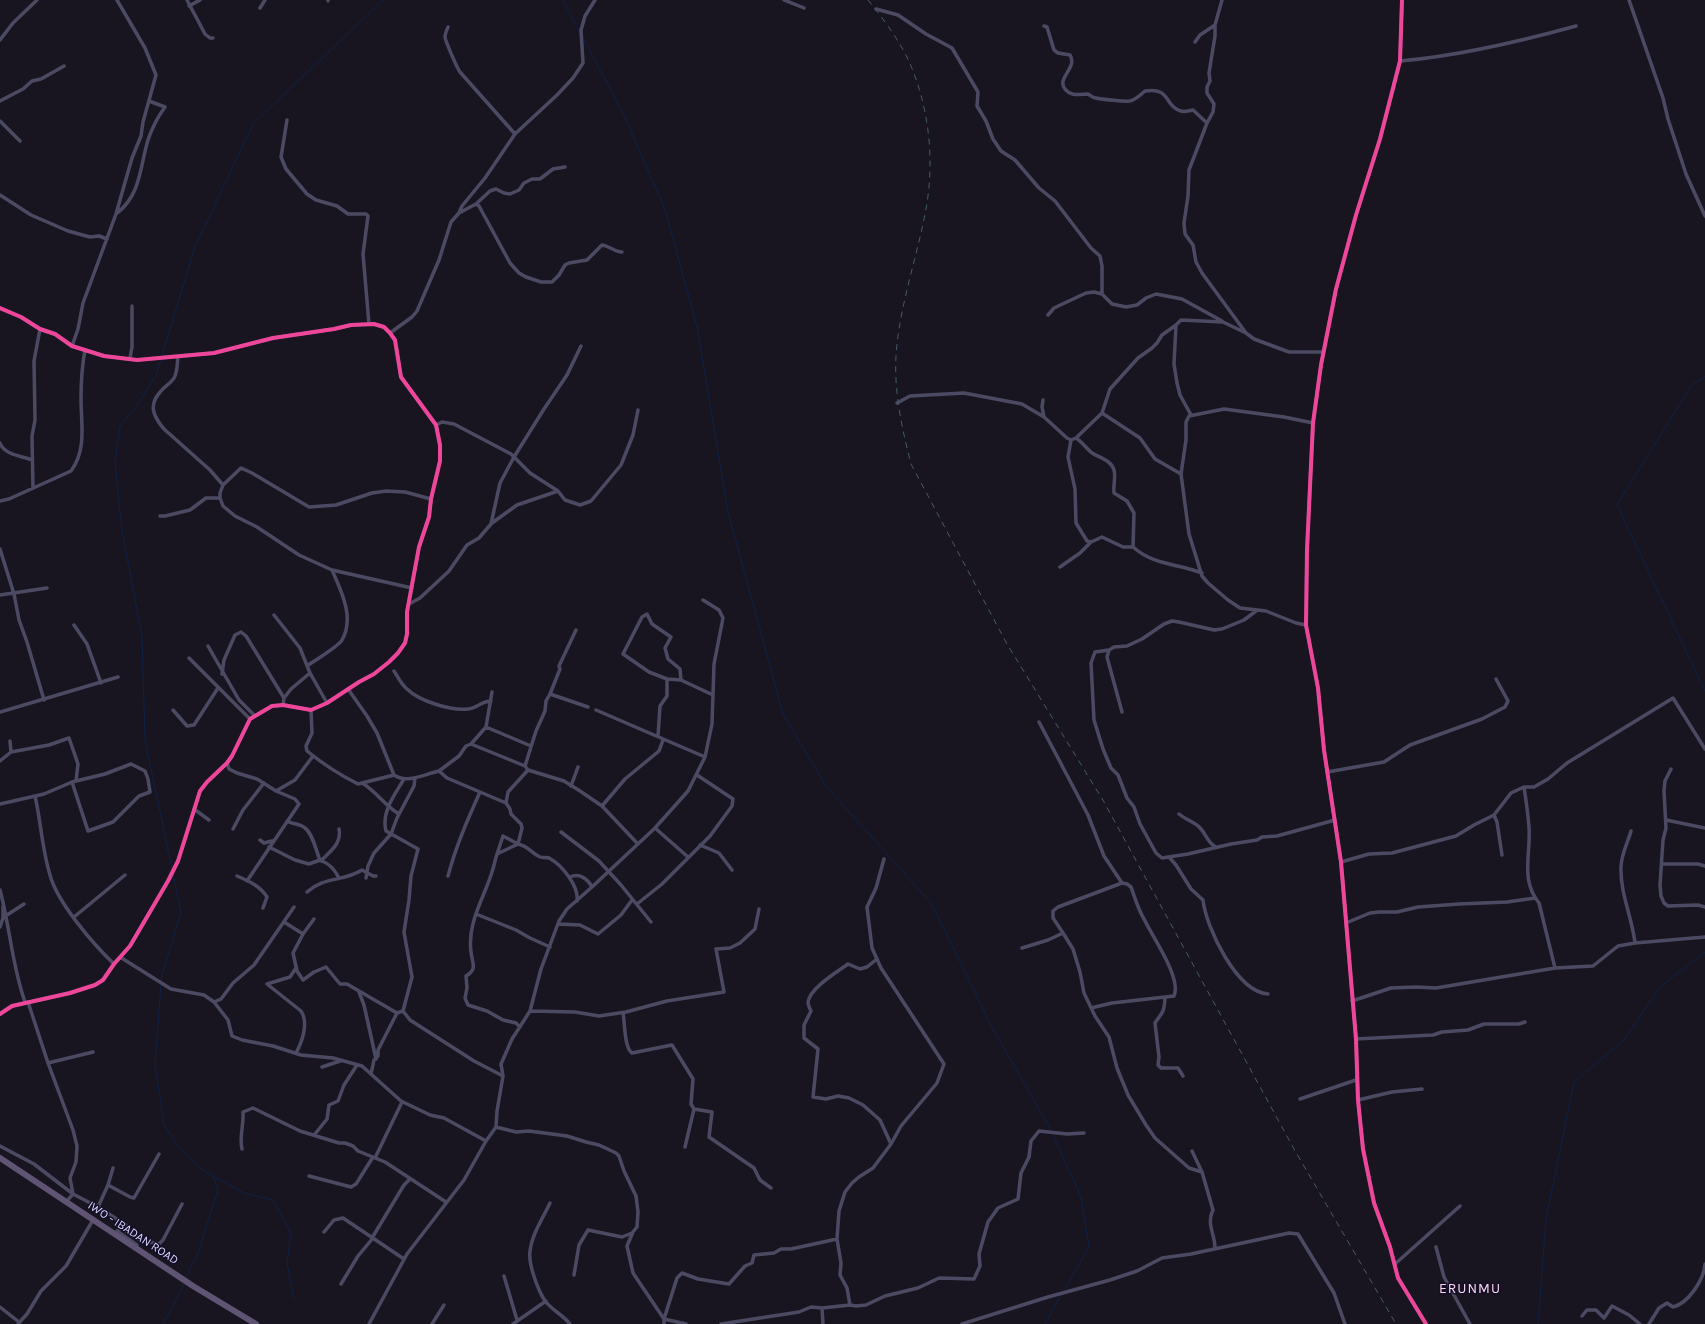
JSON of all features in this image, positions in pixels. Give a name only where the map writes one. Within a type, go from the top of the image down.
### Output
[{"type":"main road","name":"IWO - IBADAN ROAD","points":[[0,1158],[193,1286],[256,1324]]},
{"type":"street","points":[[0,40],[13,23],[37,0]]},
{"type":"street","points":[[72,346],[78,328],[83,303],[116,214],[132,158],[141,136],[143,122],[156,75],[148,52],[117,0]]},
{"type":"street","points":[[187,0],[205,34],[210,38],[213,38]]},
{"type":"street","points":[[190,6],[200,0]]},
{"type":"street","points":[[260,8],[265,0]]},
{"type":"street","points":[[390,333],[407,322],[417,311],[439,260],[451,222],[459,213],[462,206],[485,178],[515,134],[557,95],[579,71],[583,63],[581,30],[585,16],[596,0]]},
{"type":"street","points":[[784,0],[804,8]]},
{"type":"street","points":[[1222,0],[1215,25],[1215,36],[1209,73],[1210,81],[1207,87],[1207,93],[1214,104],[1213,112],[1207,123],[1190,170],[1188,196],[1184,214],[1185,234],[1193,245],[1196,262],[1202,273],[1246,333]]},
{"type":"street","points":[[1402,0],[1400,61],[1380,139],[1356,215],[1336,289],[1323,352],[1313,423],[1313,452],[1307,550],[1306,625],[1308,644],[1318,688],[1327,772],[1341,862],[1356,1039],[1356,1080],[1363,1150],[1374,1204],[1395,1264],[1398,1278],[1426,1324]]},
{"type":"street","points":[[1629,0],[1649,57],[1686,174],[1705,216]]},
{"type":"street","points":[[876,9],[898,15],[926,34],[952,48],[978,92],[977,106],[986,121],[993,139],[1001,151],[1015,160],[1039,188],[1055,201],[1091,248],[1100,256],[1102,266],[1102,294]]},
{"type":"street","points":[[1195,42],[1200,35],[1215,25]]},
{"type":"street","points":[[1044,26],[1048,27],[1054,50],[1058,54],[1070,55],[1072,58],[1071,65],[1062,84],[1066,91],[1076,95],[1088,94],[1096,98],[1115,99],[1128,102],[1135,100],[1145,91],[1159,91],[1176,109],[1182,111],[1193,110],[1207,123]]},
{"type":"street","points":[[1400,61],[1443,56],[1528,39],[1576,26]]},
{"type":"street","points":[[448,27],[445,38],[454,56],[455,64],[460,72],[515,134]]},
{"type":"street","points":[[0,101],[23,89],[32,81],[41,79],[64,66]]},
{"type":"street","points":[[116,214],[124,208],[136,190],[148,140],[158,117],[165,107],[149,102]]},
{"type":"street","points":[[287,120],[281,157],[286,168],[298,184],[316,200],[337,206],[348,214],[366,214],[368,216],[363,254],[369,324]]},
{"type":"street","points":[[0,121],[20,141]]},
{"type":"street","points":[[459,213],[476,204],[490,191],[496,189],[510,194],[519,190],[524,183],[532,179],[540,179],[553,169],[565,167]]},
{"type":"street","points":[[0,195],[31,216],[68,231],[90,237],[99,236],[107,239]]},
{"type":"street","points":[[476,204],[479,206],[483,215],[490,224],[510,263],[519,273],[530,279],[546,283],[552,282],[565,265],[587,260],[602,245],[607,246],[617,252],[622,252]]},
{"type":"street","points":[[1048,315],[1054,308],[1086,293],[1094,292],[1102,294],[1112,304],[1126,307],[1137,305],[1146,298],[1156,294],[1182,299],[1246,333],[1254,339],[1289,352],[1323,352]]},
{"type":"street","points":[[130,358],[132,347],[132,306]]},
{"type":"street","points":[[0,308],[21,317],[40,329],[55,334],[72,346],[104,356],[146,360],[214,354],[273,338],[351,325],[369,324],[384,327],[395,340],[401,377],[436,425],[440,445],[440,461],[431,499],[429,517],[419,547],[409,604],[407,634],[405,643],[398,654],[374,674],[327,703],[311,710],[283,705],[272,706],[250,719],[232,756],[200,791],[178,861],[168,881],[130,946],[114,964],[103,980],[95,985],[70,993],[12,1006],[0,1014]]},
{"type":"street","points":[[1091,542],[1087,541],[1076,523],[1074,489],[1068,457],[1073,439],[1102,413],[1110,389],[1138,358],[1152,348],[1162,335],[1176,324],[1185,319],[1223,322]]},
{"type":"street","points":[[1176,324],[1174,364],[1177,383],[1180,395],[1191,415]]},
{"type":"street","points":[[33,488],[32,436],[35,420],[34,361],[40,329]]},
{"type":"street","points":[[491,524],[500,483],[514,457],[568,375],[581,346]]},
{"type":"street","points":[[0,501],[9,499],[71,471],[80,457],[82,437],[81,400],[83,358],[85,350]]},
{"type":"street","points":[[178,356],[177,371],[174,378],[160,391],[154,400],[152,407],[158,422],[164,429],[210,470],[223,485]]},
{"type":"street","points":[[898,403],[910,396],[964,393],[1022,404],[1044,417],[1067,438],[1083,442],[1093,453],[1103,458],[1113,468],[1115,475],[1114,492],[1116,495],[1127,500],[1134,513],[1133,547]]},
{"type":"street","points":[[1042,400],[1044,417]]},
{"type":"street","points":[[1306,625],[1296,623],[1266,611],[1240,608],[1208,583],[1202,573],[1189,534],[1181,474],[1186,440],[1186,422],[1187,417],[1191,415],[1224,409],[1284,417],[1313,423]]},
{"type":"street","points":[[436,425],[442,422],[448,422],[462,427],[514,457],[530,473],[558,491],[565,500],[580,505],[592,501],[621,465],[633,435],[638,410]]},
{"type":"street","points":[[1102,413],[1140,438],[1155,459],[1181,474]]},
{"type":"street","points":[[0,443],[7,452],[32,460]]},
{"type":"street","points":[[412,588],[332,570],[299,555],[257,527],[235,516],[223,506],[220,498],[223,485],[241,468],[309,507],[336,505],[372,493],[391,491],[405,492],[431,499]]},
{"type":"street","points":[[409,604],[420,598],[449,571],[467,545],[479,538],[498,518],[518,505],[558,491]]},
{"type":"street","points":[[160,516],[190,510],[206,498],[220,498]]},
{"type":"street","points":[[1060,567],[1080,554],[1091,542],[1102,537],[1123,547],[1133,547],[1143,555],[1157,562],[1189,568],[1202,573]]},
{"type":"street","points":[[0,549],[14,594],[19,620],[44,700]]},
{"type":"street","points":[[307,666],[342,640],[346,626],[347,613],[344,599],[332,570]]},
{"type":"street","points":[[0,595],[47,588]]},
{"type":"street","points":[[369,1324],[404,1259],[464,1180],[486,1141],[496,1127],[503,1076],[501,1064],[505,1053],[530,1011],[541,969],[558,924],[567,909],[655,828],[688,791],[697,775],[705,757],[712,724],[714,664],[723,618],[719,610],[702,600]]},
{"type":"street","points":[[1256,611],[1244,620],[1222,629],[1214,630],[1172,622],[1164,624],[1142,639],[1127,646],[1114,647],[1110,650],[1095,652],[1091,663],[1094,720],[1102,749],[1111,768],[1118,775],[1127,798],[1134,807],[1140,824],[1156,853],[1162,858],[1257,840],[1262,837],[1278,836],[1335,820]]},
{"type":"street","points":[[681,680],[680,669],[668,659],[665,648],[671,637],[652,624],[647,614],[642,617],[623,654],[649,672],[667,679],[681,680],[712,694]]},
{"type":"street","points":[[274,615],[300,648],[310,673],[327,703]]},
{"type":"street","points":[[74,624],[87,644],[101,683]]},
{"type":"street","points":[[525,766],[545,711],[546,701],[560,669],[559,666],[576,630]]},
{"type":"street","points":[[222,674],[224,660],[235,635],[241,632],[246,636],[284,698]]},
{"type":"street","points":[[208,646],[222,674],[239,700],[255,716]]},
{"type":"street","points":[[1110,650],[1107,657],[1122,712]]},
{"type":"street","points":[[189,658],[250,719]]},
{"type":"street","points":[[394,671],[408,690],[436,704],[466,709],[476,708],[485,701],[491,701]]},
{"type":"street","points":[[283,705],[284,698],[291,689],[310,673]]},
{"type":"street","points":[[0,712],[118,677]]},
{"type":"street","points":[[658,736],[660,706],[667,696],[667,679]]},
{"type":"street","points":[[1327,772],[1384,762],[1410,745],[1482,719],[1505,707],[1508,701],[1496,679]]},
{"type":"street","points":[[173,710],[187,726],[194,725],[218,688]]},
{"type":"street","points":[[348,689],[377,733],[394,775],[404,779],[415,778],[438,771],[459,756],[466,746],[471,744],[486,727],[492,692]]},
{"type":"street","points":[[550,694],[588,707]]},
{"type":"street","points":[[1341,862],[1369,854],[1392,853],[1456,836],[1474,825],[1494,816],[1511,794],[1524,787],[1534,787],[1567,763],[1672,698],[1705,749]]},
{"type":"street","points":[[311,710],[312,733],[306,746],[307,751],[313,756],[342,776],[358,784],[394,775]]},
{"type":"street","points":[[596,710],[705,757]]},
{"type":"street","points":[[1039,722],[1088,815],[1104,856],[1122,884]]},
{"type":"street","points":[[486,727],[531,746]]},
{"type":"street","points":[[0,761],[11,752],[49,746],[69,738],[78,764],[74,781],[87,830],[90,831],[113,822],[139,796],[150,792],[148,778],[145,771],[131,764],[105,774],[74,781],[35,796],[0,804]]},
{"type":"street","points":[[602,806],[625,779],[659,751],[663,740]]},
{"type":"street","points":[[10,741],[11,752]]},
{"type":"street","points":[[471,744],[525,766],[528,770],[564,781],[602,806],[637,843]]},
{"type":"street","points":[[276,791],[295,780],[313,756]]},
{"type":"street","points":[[227,763],[229,769],[257,779],[276,791],[296,799],[299,804],[273,840],[247,881]]},
{"type":"street","points":[[572,786],[578,767]]},
{"type":"street","points":[[1671,769],[1665,781],[1664,791],[1666,820],[1660,885],[1661,896],[1664,903],[1668,906],[1698,905],[1705,907]]},
{"type":"street","points":[[506,803],[508,792],[528,770]]},
{"type":"street","points":[[438,771],[447,778],[506,803],[511,814],[521,824],[522,828],[518,844]]},
{"type":"street","points":[[637,904],[662,884],[710,836],[734,802],[733,799],[697,775]]},
{"type":"street","points":[[366,878],[374,853],[391,834],[399,814],[414,786],[415,778]]},
{"type":"street","points":[[403,1011],[412,977],[404,932],[409,900],[410,876],[418,849],[386,831],[385,816],[404,779]]},
{"type":"street","points":[[234,829],[243,810],[264,783]]},
{"type":"street","points":[[362,783],[368,787],[380,800],[399,814]]},
{"type":"street","points":[[1524,787],[1529,828],[1526,872],[1535,898],[1539,903],[1555,968]]},
{"type":"street","points":[[448,876],[454,852],[480,792]]},
{"type":"street","points":[[35,796],[40,814],[44,850],[50,876],[58,895],[100,951],[114,964]]},
{"type":"street","points":[[194,809],[209,820]]},
{"type":"street","points":[[1179,814],[1190,823],[1198,825],[1211,845],[1217,848]]},
{"type":"street","points":[[1494,816],[1497,822],[1502,855]]},
{"type":"street","points":[[1666,820],[1705,828]]},
{"type":"street","points":[[287,821],[304,826],[311,836],[321,861],[327,863],[334,869],[339,878]]},
{"type":"street","points":[[655,828],[688,857]]},
{"type":"street","points":[[269,846],[296,860],[309,864],[321,861],[336,846],[340,834],[339,829]]},
{"type":"street","points":[[1631,831],[1621,865],[1624,895],[1634,931],[1635,943]]},
{"type":"street","points":[[561,832],[599,862],[621,885],[651,922]]},
{"type":"street","points":[[520,1027],[516,1023],[503,1020],[487,1011],[468,1004],[465,998],[467,988],[466,976],[471,973],[474,967],[470,945],[472,926],[479,902],[492,873],[503,836],[518,844],[527,846],[540,857],[550,859],[571,878],[578,893],[577,900]]},
{"type":"street","points":[[260,840],[264,843],[273,840]]},
{"type":"street","points":[[497,854],[518,844]]},
{"type":"street","points":[[700,845],[719,853],[732,870]]},
{"type":"street","points":[[1170,857],[1191,889],[1203,900],[1204,912],[1226,960],[1247,984],[1264,994],[1268,994]]},
{"type":"street","points":[[850,1305],[847,1288],[840,1275],[841,1263],[837,1239],[839,1211],[845,1192],[858,1177],[873,1168],[891,1144],[901,1126],[937,1083],[944,1064],[877,959],[872,948],[867,907],[876,888],[884,859]]},
{"type":"street","points":[[1662,864],[1698,864],[1705,866]]},
{"type":"street","points":[[308,892],[316,884],[353,876],[362,870],[376,876]]},
{"type":"street","points":[[74,917],[125,875]]},
{"type":"street","points":[[237,876],[263,891],[267,897],[263,908]]},
{"type":"street","points":[[571,878],[570,877],[580,876],[586,878],[592,887]]},
{"type":"street","points":[[1091,1008],[1112,1003],[1132,1002],[1156,997],[1165,998],[1174,996],[1176,993],[1168,962],[1155,936],[1143,918],[1131,887],[1127,884],[1122,884],[1058,907],[1053,911],[1054,918],[1073,949],[1080,972],[1084,993],[1091,1008],[1108,1037],[1117,1068],[1128,1095],[1155,1138],[1189,1168],[1202,1172]]},
{"type":"street","points":[[0,890],[7,915],[18,984],[27,1002],[73,1130],[77,1146],[76,1162],[70,1178],[73,1194]]},
{"type":"street","points":[[1346,923],[1370,913],[1396,912],[1418,907],[1507,902],[1535,898]]},
{"type":"street","points":[[558,924],[580,925],[598,934],[621,915],[632,900]]},
{"type":"street","points":[[0,927],[3,918],[3,902]]},
{"type":"street","points":[[7,915],[24,904]]},
{"type":"street","points":[[214,1002],[221,999],[233,983],[254,965],[294,906]]},
{"type":"street","points":[[530,1011],[576,1012],[599,1016],[623,1013],[667,1001],[724,992],[716,949],[730,948],[740,943],[755,929],[759,909]]},
{"type":"street","points":[[476,914],[516,930],[550,947]]},
{"type":"street","points":[[314,918],[303,934],[293,953],[299,976],[303,980],[314,972],[326,967],[340,984],[347,984],[397,1012],[403,1011]]},
{"type":"street","points":[[284,922],[303,934]]},
{"type":"street","points":[[1022,948],[1048,940],[1063,933]]},
{"type":"street","points":[[1352,1000],[1391,988],[1436,988],[1555,968],[1593,966],[1618,946],[1635,943],[1705,937]]},
{"type":"street","points":[[120,957],[136,968],[164,983],[171,989],[204,995],[214,1002],[228,1020],[232,1036],[242,1040],[273,1046],[296,1053],[341,1060],[367,1069],[402,1102],[430,1115],[444,1118],[486,1141]]},
{"type":"street","points":[[877,959],[867,967],[860,970],[848,964],[812,994],[808,1003],[811,1011],[804,1025],[804,1038],[818,1048],[813,1097],[826,1099],[838,1096],[849,1098],[863,1104],[880,1120],[891,1144]]},
{"type":"street","points":[[296,968],[290,977],[267,984],[301,1011],[304,1017],[303,1034],[296,1053]]},
{"type":"street","points":[[359,991],[364,1005],[376,1058]]},
{"type":"street","points":[[1165,998],[1165,1007],[1155,1023],[1159,1057],[1158,1065],[1161,1068],[1178,1068],[1183,1076]]},
{"type":"street","points":[[403,1011],[410,1020],[474,1061],[503,1076]]},
{"type":"street","points":[[371,1074],[379,1047],[397,1012]]},
{"type":"street","points":[[623,1013],[626,1040],[629,1051],[632,1053],[672,1045],[693,1079],[691,1104],[694,1109],[685,1147]]},
{"type":"street","points":[[1356,1039],[1432,1035],[1468,1030],[1484,1024],[1519,1024],[1524,1022]]},
{"type":"street","points":[[48,1063],[94,1052]]},
{"type":"street","points":[[322,1067],[341,1060]]},
{"type":"street","points":[[315,1134],[327,1120],[330,1105],[338,1101],[344,1085],[357,1065]]},
{"type":"street","points":[[1300,1099],[1356,1080]]},
{"type":"street","points":[[1358,1100],[1392,1092],[1422,1089]]},
{"type":"street","points":[[309,1176],[352,1187],[356,1184],[374,1158],[402,1102]]},
{"type":"street","points":[[242,1149],[241,1144],[244,1122],[243,1112],[250,1108],[255,1108],[300,1131],[315,1134],[339,1143],[345,1143],[385,1162],[446,1202]]},
{"type":"street","points":[[694,1109],[712,1112],[709,1137],[754,1168],[760,1180],[771,1188]]},
{"type":"street","points":[[496,1127],[516,1132],[529,1131],[567,1136],[599,1145],[616,1152],[619,1156],[638,1203],[637,1227],[622,1237],[588,1230],[579,1245],[574,1275]]},
{"type":"street","points":[[721,1324],[799,1312],[811,1307],[822,1308],[866,1305],[885,1296],[918,1288],[939,1278],[974,1279],[980,1266],[979,1254],[988,1222],[998,1208],[1018,1199],[1021,1173],[1029,1157],[1031,1141],[1039,1131],[1067,1134],[1084,1132]]},
{"type":"street","points":[[0,1146],[34,1164],[73,1194],[98,1206],[126,1225],[127,1232],[140,1240],[159,1244],[163,1240],[182,1204]]},
{"type":"street","points":[[1192,1151],[1202,1172],[1213,1210],[1210,1217],[1210,1226],[1215,1241],[1215,1248]]},
{"type":"street","points":[[108,1185],[134,1198],[159,1154]]},
{"type":"street","points":[[98,1206],[108,1185],[113,1168]]},
{"type":"street","points":[[341,1284],[364,1248],[373,1238],[404,1185],[410,1179]]},
{"type":"street","points":[[66,1202],[73,1194]]},
{"type":"street","points":[[550,1203],[537,1227],[529,1252],[534,1281],[546,1301],[570,1324]]},
{"type":"street","points":[[1395,1264],[1460,1206]]},
{"type":"street","points":[[324,1232],[334,1220],[343,1218],[404,1259]]},
{"type":"street","points":[[0,1307],[19,1323],[27,1314],[41,1291],[66,1266],[93,1220]]},
{"type":"street","points":[[126,1225],[117,1231],[178,1276]]},
{"type":"street","points":[[633,1231],[627,1246],[633,1274],[664,1322]]},
{"type":"street","points":[[962,1324],[1048,1297],[1110,1280],[1137,1270],[1162,1258],[1191,1254],[1289,1233],[1298,1234],[1334,1293],[1345,1324]]},
{"type":"street","points":[[664,1322],[677,1278],[682,1272],[698,1280],[729,1284],[745,1266],[752,1263],[754,1255],[774,1253],[781,1249],[791,1249],[837,1239]]},
{"type":"street","points":[[1436,1247],[1444,1277],[1470,1324]]},
{"type":"street","points":[[1649,1324],[1659,1308],[1668,1303],[1673,1307],[1679,1305],[1687,1298],[1700,1279],[1705,1264]]},
{"type":"street","points":[[504,1276],[517,1320]]},
{"type":"street","points":[[514,1324],[517,1320],[546,1301]]},
{"type":"street","points":[[432,1324],[444,1305]]},
{"type":"street","points":[[1582,1316],[1587,1310],[1596,1310],[1604,1318],[1612,1306],[1629,1315],[1640,1324]]},
{"type":"street","points":[[822,1308],[822,1324]]},
{"type":"street","points":[[664,1322],[686,1324]]},
{"type":"waterway","points":[[172,869],[145,740],[142,636],[122,531],[115,462],[120,426],[138,404],[156,375],[195,247],[253,124],[383,0]]},
{"type":"waterway","points":[[563,0],[579,32]]},
{"type":"waterway","points":[[583,38],[623,113],[665,209],[697,327],[728,512],[783,714],[826,786],[931,903],[993,1029],[1051,1130]]},
{"type":"waterway","points":[[1705,376],[1691,386],[1617,505],[1705,691]]},
{"type":"waterway","points":[[161,981],[181,913],[173,874]]},
{"type":"waterway","points":[[1538,1324],[1546,1219],[1574,1082],[1624,1040],[1660,987],[1705,952]]},
{"type":"waterway","points":[[161,984],[155,1065],[164,1124],[179,1148],[204,1171],[244,1193],[273,1200],[291,1233],[287,1263],[294,1299]]},
{"type":"waterway","points":[[1053,1135],[1081,1197],[1089,1247],[1064,1290]]},
{"type":"waterway","points":[[186,1277],[197,1256],[218,1190],[213,1176]]},
{"type":"waterway","points":[[163,1324],[184,1284]]},
{"type":"waterway","points":[[1045,1324],[1061,1295]]},
{"type":"railway","points":[[868,0],[886,23],[911,66],[923,102],[929,139],[930,177],[928,195],[901,320],[896,356],[897,397],[911,464],[1007,644],[1104,802],[1294,1149],[1396,1324]]},
{"type":"cycle path","points":[[1402,0],[1400,61],[1380,139],[1356,215],[1336,289],[1321,365],[1313,423],[1307,550],[1306,625],[1318,688],[1324,750],[1341,862],[1356,1039],[1358,1100],[1363,1149],[1374,1203],[1390,1247],[1398,1278],[1426,1324]]},
{"type":"cycle path","points":[[0,308],[21,317],[40,329],[55,334],[72,346],[104,356],[137,360],[214,353],[273,338],[351,325],[374,324],[384,327],[395,340],[401,377],[436,425],[440,445],[440,461],[431,499],[429,517],[419,547],[407,612],[407,634],[405,643],[398,653],[374,674],[327,703],[311,710],[283,705],[272,706],[250,719],[232,756],[200,791],[178,861],[168,881],[130,946],[114,964],[103,980],[95,985],[70,993],[12,1006],[0,1014]]},
{"type":"district","name":"ERUNMU","points":[[1470,1289]]}]
